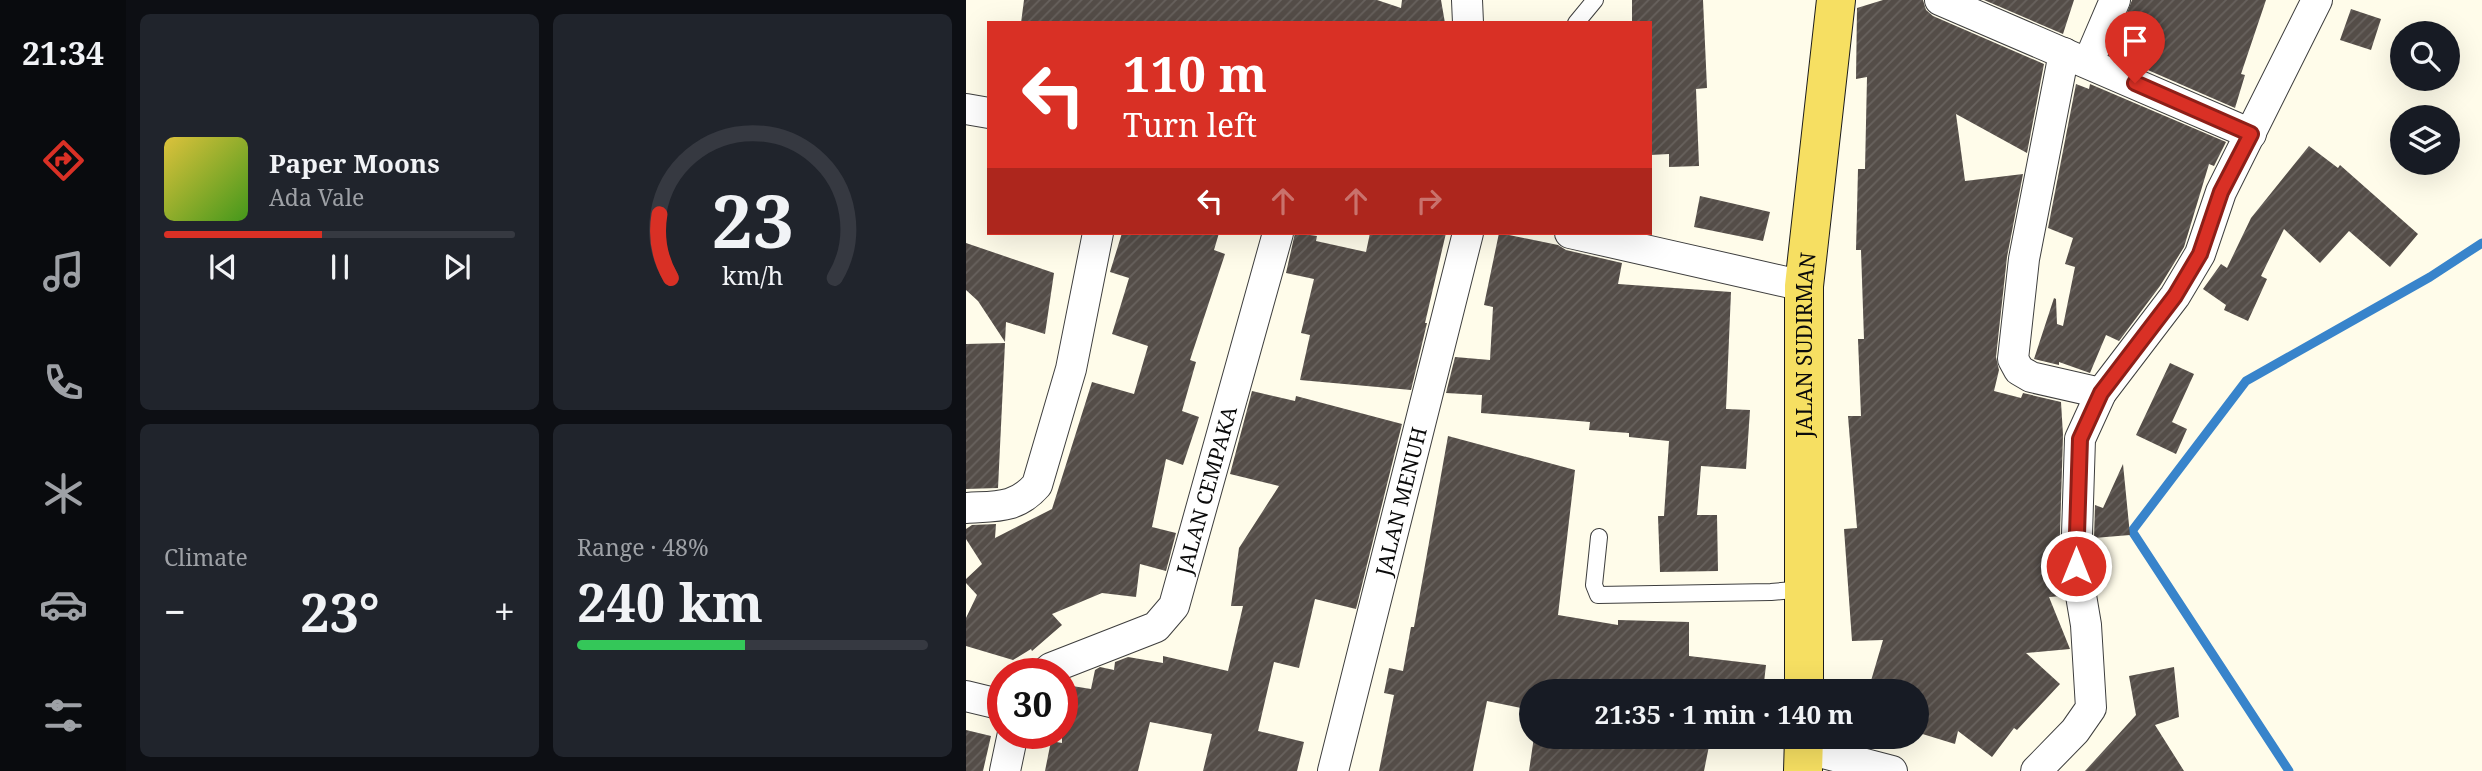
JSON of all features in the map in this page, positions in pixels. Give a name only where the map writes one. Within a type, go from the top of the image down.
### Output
[{"type":"main road","name":"JALAN SUDIRMAN","points":[[1804,679],[1804,286],[1836,0]]},
{"type":"street","points":[[1467,0],[1468,21]]},
{"type":"street","points":[[1940,0],[2251,134]]},
{"type":"street","points":[[2101,393],[2031,377],[2019,370],[2013,359],[2024,259],[2076,58],[2115,0]]},
{"type":"street","points":[[2036,771],[2075,731],[2091,708],[2086,625],[2076,566],[2080,439],[2101,393],[2181,286],[2200,254],[2221,192],[2317,0]]},
{"type":"street","points":[[966,109],[987,113]]},
{"type":"street","points":[[966,509],[1015,504],[1028,496],[1037,485],[1071,369],[1098,235]]},
{"type":"street","name":"JALAN CEMPAKA","points":[[1077,658],[1156,627],[1174,606],[1277,235]]},
{"type":"street","name":"JALAN MENUH","points":[[1333,771],[1467,235]]},
{"type":"street","points":[[1579,235],[1804,286]]},
{"type":"street","points":[[966,696],[987,701]]},
{"type":"street","points":[[1005,771],[1010,749]]},
{"type":"street","points":[[1804,752],[1892,771]]},
{"type":"lane","points":[[1578,21],[1595,0]]},
{"type":"lane","points":[[1599,537],[1594,585],[1598,595],[1804,589]]},
{"type":"building","points":[[1024,0],[1377,0],[1401,8],[1402,0],[1441,0],[1445,21],[1021,21]]},
{"type":"building","points":[[1632,0],[1703,0],[1707,88],[1696,89],[1699,166],[1669,167],[1669,154],[1652,155],[1652,21],[1632,21]]},
{"type":"building","points":[[1883,0],[1923,0],[1926,10],[1933,16],[2044,64],[2027,153],[1956,114],[1965,181],[2023,174],[2007,257],[1996,357],[1999,370],[1994,391],[2021,398],[2023,393],[2061,402],[2063,435],[2059,566],[2063,596],[2049,597],[2070,649],[2026,653],[2060,684],[2017,730],[2014,728],[1992,757],[1958,731],[1955,744],[1929,736],[1929,679],[1872,679],[1883,640],[1852,641],[1844,529],[1857,528],[1848,416],[1861,416],[1858,339],[1864,339],[1861,250],[1856,250],[1858,169],[1865,169],[1867,77],[1856,79],[1857,8]]},
{"type":"building","points":[[1984,0],[2074,0],[2063,34]]},
{"type":"building","points":[[2132,0],[2266,0],[2241,74],[2245,75],[2235,108],[2111,54]]},
{"type":"building","points":[[2351,9],[2381,19],[2371,50],[2340,40]]},
{"type":"building","points":[[2076,84],[2089,89],[2090,84],[2226,142],[2214,166],[2209,164],[2184,247],[2160,286],[2119,341],[2106,335],[2090,373],[2059,362],[2059,365],[2034,359],[2054,298],[2057,324],[2063,326],[2075,267],[2065,264],[2073,238],[2048,228]]},
{"type":"building","points":[[2309,146],[2338,168],[2340,165],[2418,234],[2390,267],[2349,231],[2320,263],[2284,229],[2261,276],[2267,279],[2248,321],[2224,310],[2226,305],[2203,289],[2221,264],[2227,268],[2251,218]]},
{"type":"building","points":[[1700,196],[1770,212],[1763,241],[1694,227]]},
{"type":"building","points":[[1121,235],[1218,235],[1214,250],[1225,254],[1190,360],[1196,362],[1182,411],[1199,417],[1183,465],[1166,459],[1152,527],[1176,533],[1166,571],[1140,564],[1136,597],[1102,593],[1052,614],[1062,625],[1032,651],[1031,649],[1016,658],[1006,658],[966,646],[966,618],[977,595],[966,583],[966,579],[982,564],[966,539],[966,529],[972,525],[996,524],[995,538],[1052,509],[1092,382],[1134,394],[1148,346],[1112,334],[1129,278],[1110,272]]},
{"type":"building","points":[[1295,235],[1317,236],[1316,241],[1366,252],[1370,235],[1446,235],[1411,390],[1300,380],[1310,335],[1301,333],[1314,279],[1286,273]]},
{"type":"building","points":[[1499,235],[1558,245],[1566,250],[1622,263],[1618,284],[1731,292],[1726,409],[1750,410],[1746,469],[1701,466],[1697,515],[1717,515],[1718,571],[1660,572],[1658,516],[1664,516],[1669,441],[1629,437],[1629,433],[1589,430],[1590,422],[1481,413],[1482,395],[1446,393],[1455,357],[1490,360],[1493,307],[1484,305]]},
{"type":"building","points":[[966,243],[1054,273],[1045,334],[1006,322],[1005,342],[978,301],[966,290]]},
{"type":"building","points":[[1005,343],[998,488],[966,489],[966,344]]},
{"type":"building","points":[[2170,363],[2194,374],[2172,422],[2187,429],[2176,454],[2136,435]]},
{"type":"building","points":[[1252,391],[1295,401],[1296,396],[1402,424],[1356,609],[1315,599],[1299,668],[1274,662],[1258,731],[1304,742],[1297,771],[1203,771],[1212,734],[1150,722],[1138,771],[1045,771],[1049,749],[1078,749],[1078,687],[1091,689],[1095,670],[1100,667],[1114,670],[1115,662],[1128,657],[1163,663],[1163,656],[1228,671],[1243,606],[1231,606],[1239,548],[1279,486],[1230,474]]},
{"type":"building","points":[[1448,436],[1575,470],[1558,615],[1618,625],[1618,620],[1689,622],[1689,656],[1766,665],[1764,679],[1519,679],[1519,708],[1487,701],[1473,771],[1379,771],[1394,695],[1384,693],[1389,668],[1403,671],[1411,627],[1414,627]]},
{"type":"building","points":[[2123,464],[2130,535],[2094,538],[2095,505],[2103,508]]},
{"type":"building","points":[[2174,667],[2179,717],[2155,725],[2184,771],[2085,771],[2136,715],[2129,676]]},
{"type":"building","points":[[966,730],[987,735],[988,749],[983,771],[966,771]]},
{"type":"building","points":[[1532,749],[1708,749],[1704,771],[1529,771]]},
{"type":"waterway","points":[[2289,771],[2132,531],[2246,381],[2430,277],[2482,243]]},
{"type":"route","points":[[2076,566],[2080,439],[2101,393],[2175,296],[2200,254],[2221,192],[2251,134],[2135,83]]}]
